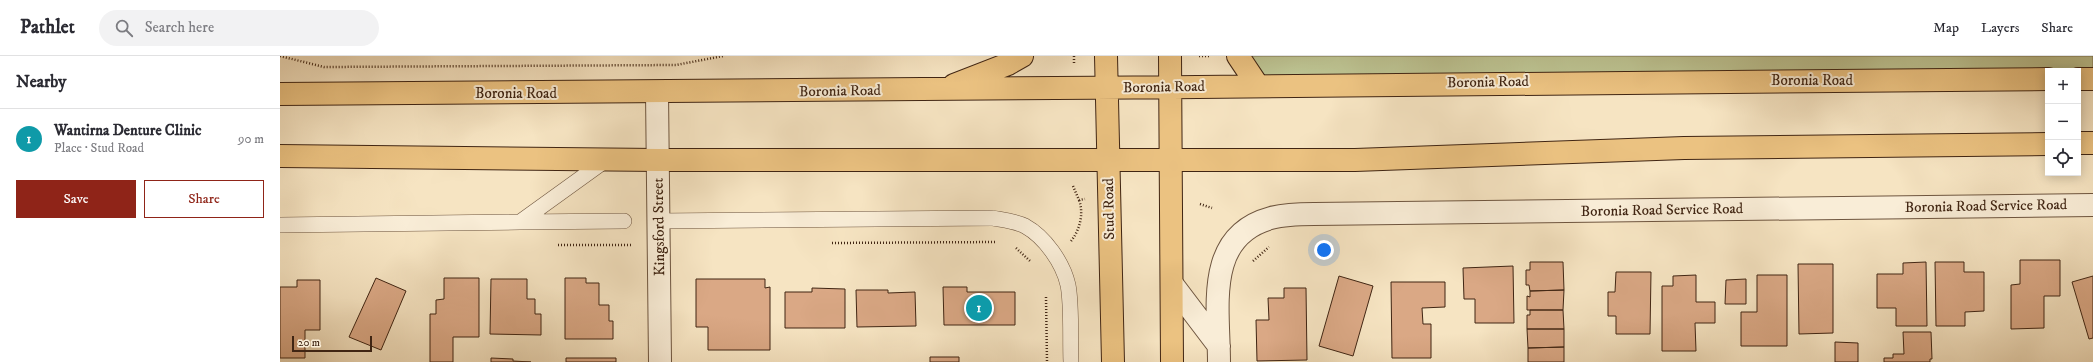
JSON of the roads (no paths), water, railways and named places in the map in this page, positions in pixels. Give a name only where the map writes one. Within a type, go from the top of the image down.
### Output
[{"type":"main road","points":[[942,89],[1008,64],[1022,56]]},
{"type":"main road","name":"Stud Road","points":[[1106,56],[1113,362]]},
{"type":"main road","points":[[1170,56],[1172,362]]},
{"type":"main road","points":[[1238,56],[1258,86]]},
{"type":"main road","name":"Boronia Road","points":[[280,94],[657,93],[1593,81],[2045,79]]},
{"type":"main road","points":[[2081,79],[2093,79]]},
{"type":"main road","points":[[2081,143],[2093,143]]},
{"type":"main road","points":[[280,156],[606,160],[1355,160],[1684,148],[2045,144]]},
{"type":"street","name":"Kingsford Street","points":[[657,93],[660,362]]},
{"type":"street","name":"Boronia Road Service Road","points":[[1219,354],[1220,273],[1228,250],[1237,237],[1247,228],[1265,220],[1281,216],[1301,214],[2093,205]]},
{"type":"street","points":[[1172,284],[1219,354]]},
{"type":"lane","points":[[520,222],[606,160]]},
{"type":"lane","points":[[658,221],[992,218],[1010,221],[1026,227],[1041,240],[1061,264],[1068,286],[1071,362]]},
{"type":"lane","points":[[280,225],[624,222]]},
{"type":"place","name":"Wantirna Denture Clinic","points":[[979,308]]}]
